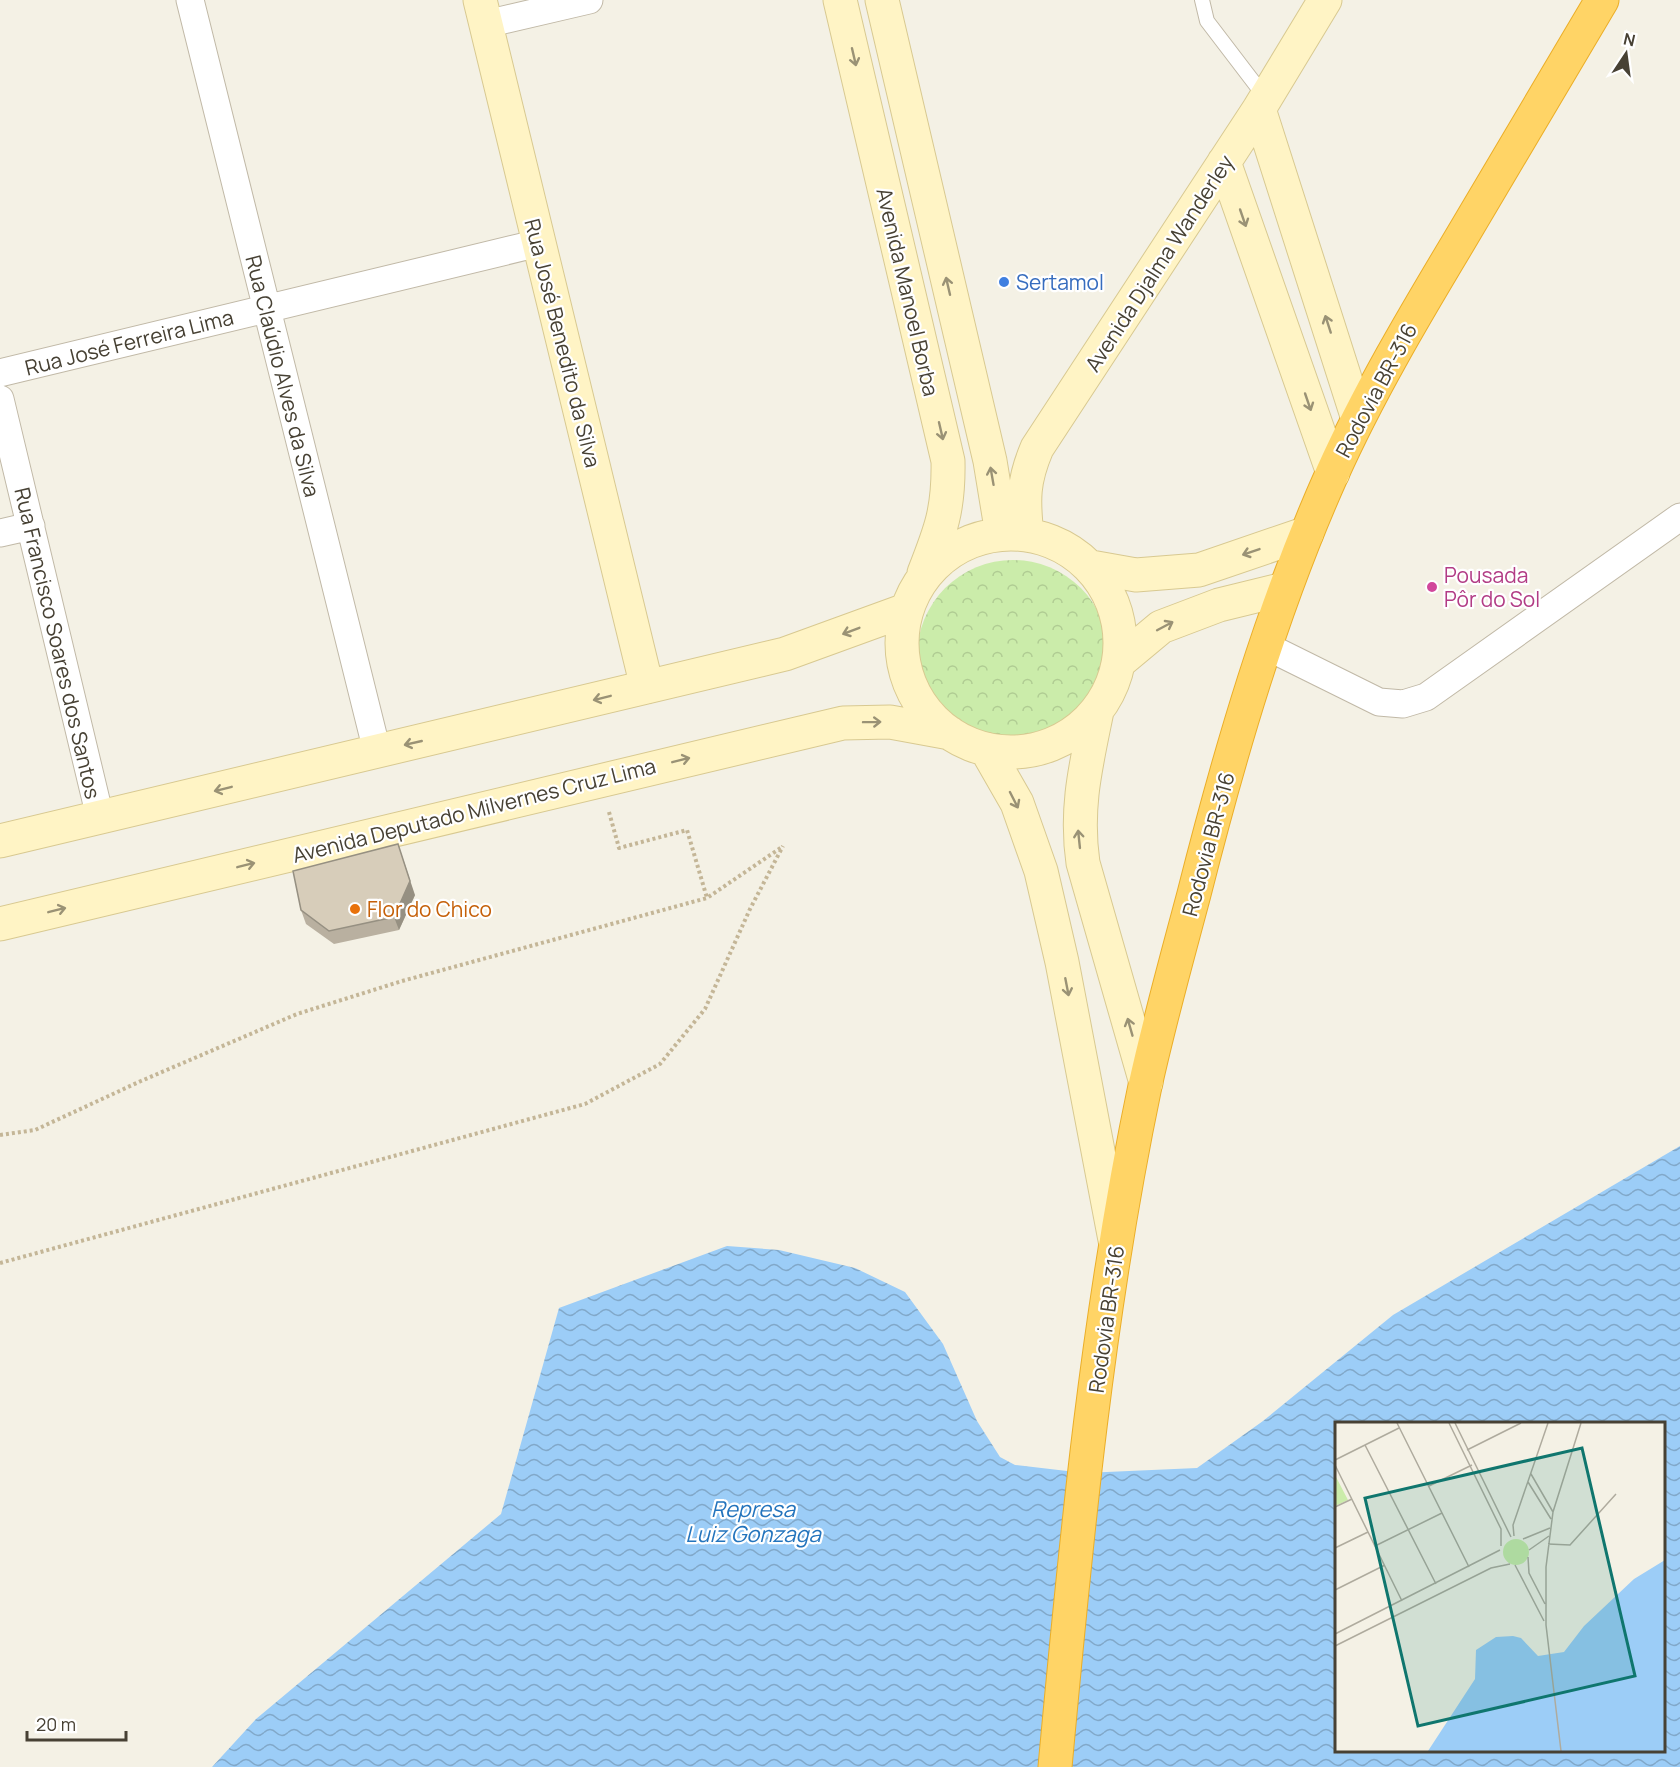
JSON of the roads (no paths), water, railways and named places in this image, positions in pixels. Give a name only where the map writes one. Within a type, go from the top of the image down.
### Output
[{"type":"highway","name":"Rodovia BR-316","points":[[1055,1767],[1084,1473],[1116,1245],[1146,1083],[1214,816],[1266,646],[1284,589],[1358,419],[1401,339],[1602,0]]},
{"type":"street","name":"Rua Claúdio Alves da Silva","points":[[190,0],[376,751]]},
{"type":"street","points":[[483,12],[589,0]]},
{"type":"street","name":"Avenida Manoel Borba","points":[[840,0],[948,461],[948,488],[943,525],[920,581]]},
{"type":"street","name":"Avenida Manoel Borba","points":[[882,0],[990,461],[1015,534]]},
{"type":"street","name":"Avenida Djalma Wanderley","points":[[1015,534],[1025,483],[1037,448],[1262,103],[1325,0]]},
{"type":"street","name":"Rua José Benedito da Silva","points":[[483,12],[647,687]]},
{"type":"street","points":[[1262,103],[1358,419]]},
{"type":"street","points":[[1224,162],[1333,473]]},
{"type":"street","name":"Rua José Ferreira Lima","points":[[0,373],[539,243]]},
{"type":"street","name":"Rua Francisco Soares dos Santos","points":[[0,399],[100,817]]},
{"type":"street","points":[[1266,646],[1379,702],[1403,704],[1426,697],[1680,517]]},
{"type":"street","points":[[0,533],[30,526]]},
{"type":"street","points":[[1015,534],[1051,541],[1072,552],[1091,567],[1106,588],[1116,612],[1121,637],[1119,662],[1112,688],[1097,711],[1080,728],[1058,742],[1035,749],[1010,752],[986,749],[950,733],[925,709],[908,679],[902,656],[901,633],[906,610],[920,581],[936,562],[956,548],[978,538],[1015,534]]},
{"type":"street","points":[[1091,567],[1136,575],[1189,571],[1307,534]]},
{"type":"street","points":[[1119,662],[1161,627],[1219,605],[1284,589]]},
{"type":"street","points":[[0,841],[785,654],[906,610]]},
{"type":"street","points":[[1097,711],[1080,796],[1078,833],[1083,863],[1146,1083]]},
{"type":"street","name":"Avenida Deputado Milvernes Cruz Lima","points":[[0,924],[843,723],[890,722],[950,733]]},
{"type":"street","points":[[986,749],[1017,803],[1041,871],[1062,962],[1116,1245]]},
{"type":"lane","points":[[1202,0],[1207,21],[1262,103]]},
{"type":"water","name":"Represa Luiz Gonzaga","points":[[1680,1146],[1680,1767],[212,1767],[256,1719],[501,1514],[559,1308],[727,1246],[779,1250],[855,1268],[905,1292],[943,1344],[977,1421],[1000,1457],[1015,1465],[1084,1473],[1197,1468],[1263,1421],[1393,1315]]},
{"type":"place","name":"Sertamol","points":[[1004,282]]},
{"type":"place","name":"Pousada Pôr do Sol","points":[[1432,587]]},
{"type":"place","name":"Flor do Chico","points":[[355,909]]}]
